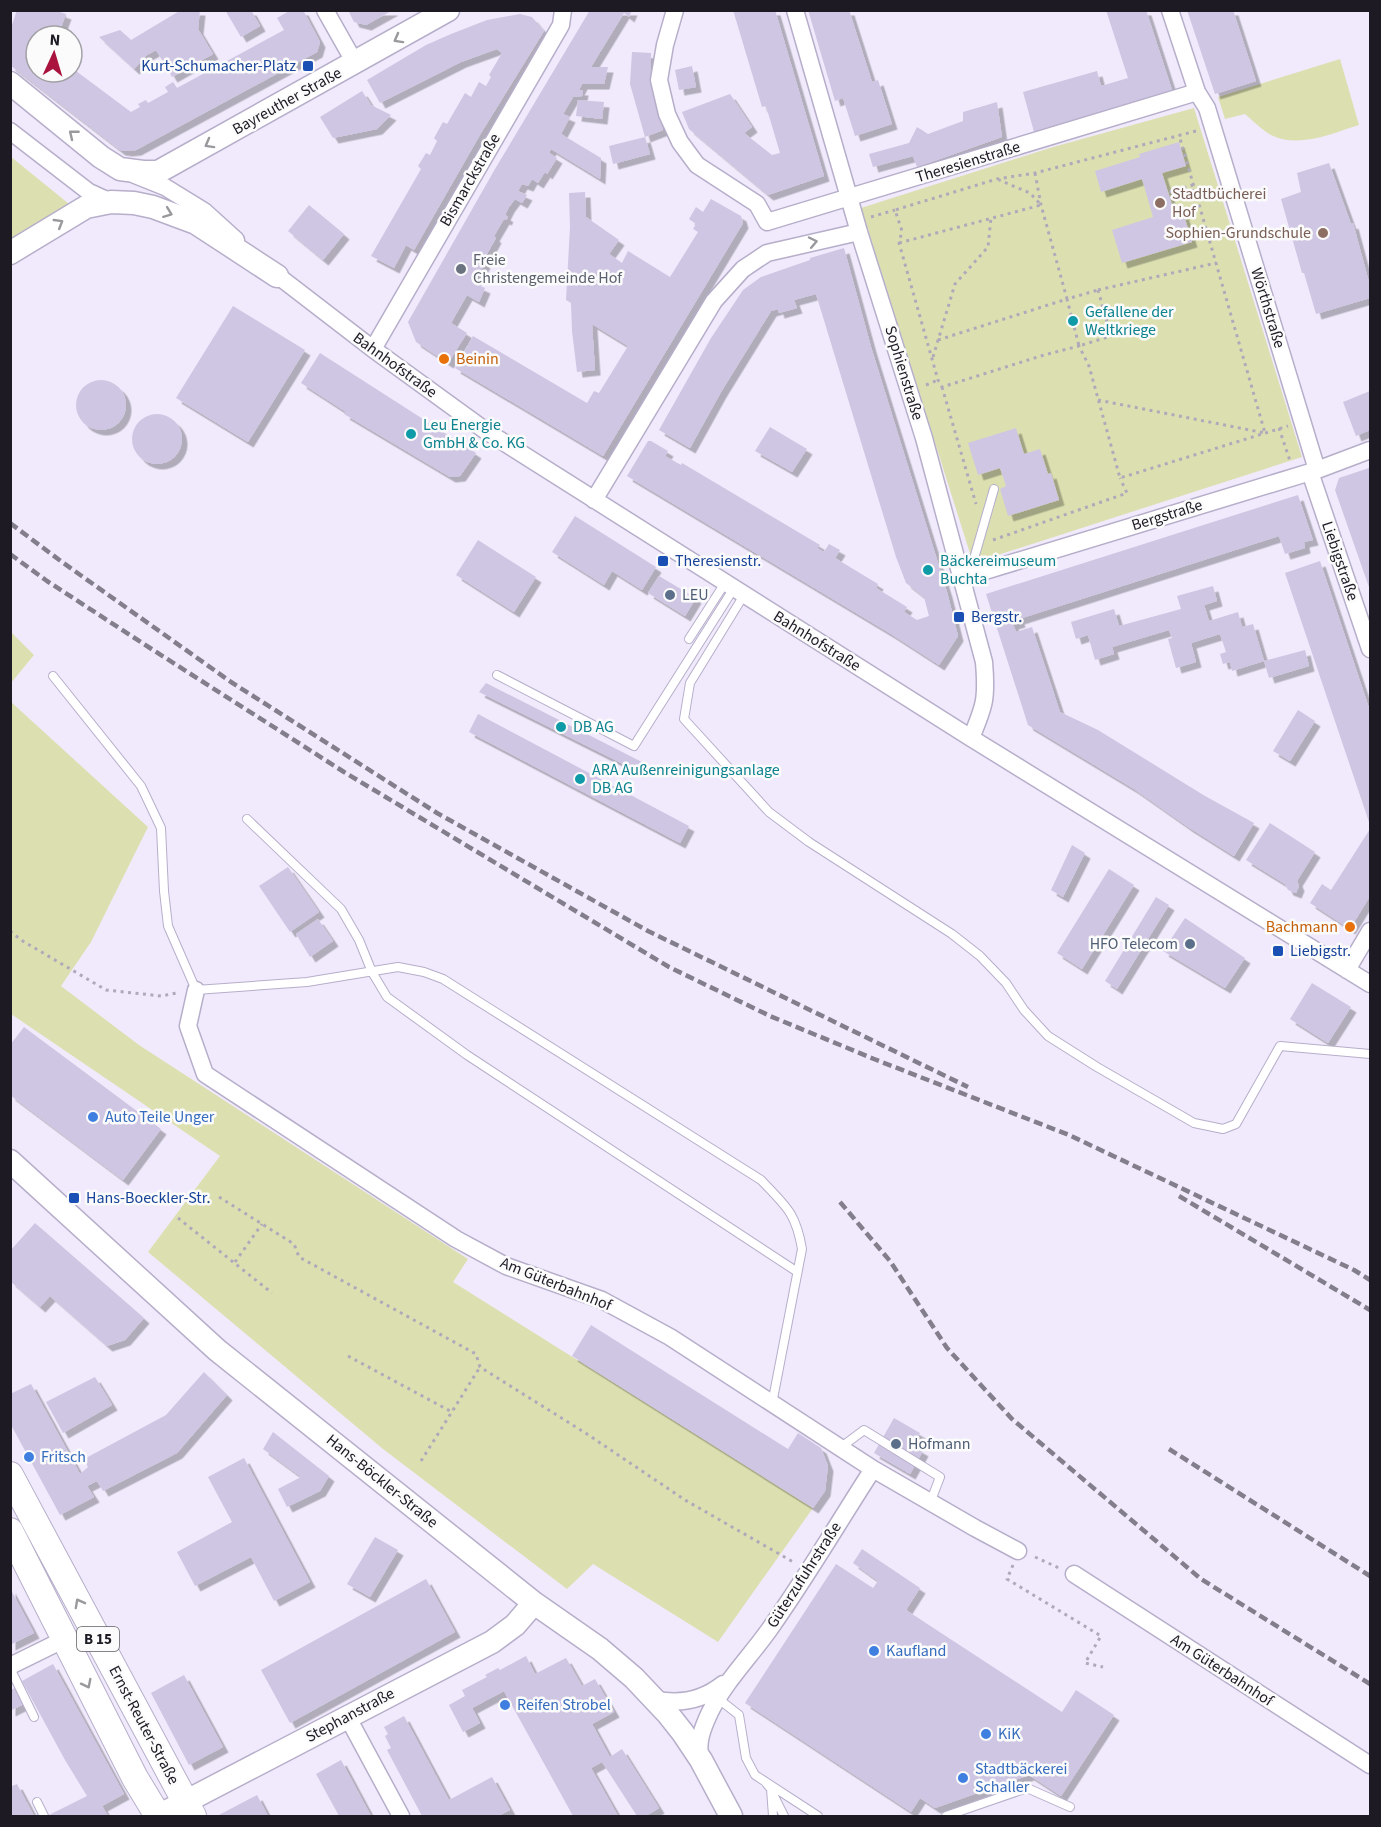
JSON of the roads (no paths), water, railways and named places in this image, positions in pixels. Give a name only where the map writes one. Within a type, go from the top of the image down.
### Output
[{"type":"main road","name":"Ernst-Reuter-Straße","points":[[10,1475],[189,1810]]},
{"type":"main road","name":"Ernst-Reuter-Straße","points":[[10,1531],[135,1778],[158,1816]]},
{"type":"street","points":[[325,10],[355,63]]},
{"type":"street","name":"Bayreuther Straße","points":[[120,169],[158,172],[448,10]]},
{"type":"street","name":"Bismarckstraße","points":[[373,350],[561,25],[563,10]]},
{"type":"street","points":[[675,10],[665,45],[660,80],[667,114],[680,142],[697,165],[757,204],[767,222],[767,253]]},
{"type":"street","name":"Sophienstraße","points":[[795,10],[858,227],[966,577],[984,662],[986,692],[984,709],[971,738]]},
{"type":"street","name":"Wörthstraße","points":[[1170,10],[1197,92],[1207,108],[1303,422],[1307,473]]},
{"type":"street","points":[[10,84],[101,157],[120,169]]},
{"type":"street","name":"Theresienstraße","points":[[767,222],[1197,92]]},
{"type":"street","points":[[10,131],[89,192],[111,202]]},
{"type":"street","name":"Bahnhofstraße","points":[[120,169],[165,188],[204,211],[277,276],[373,350],[486,431],[971,738],[1371,984]]},
{"type":"street","points":[[10,253],[86,207],[111,202]]},
{"type":"street","name":"Bahnhofstraße","points":[[111,202],[153,207],[196,223],[277,276]]},
{"type":"street","points":[[594,500],[714,301],[742,269],[767,253],[858,227]]},
{"type":"street","name":"Bergstraße","points":[[966,577],[1307,473],[1371,450]]},
{"type":"street","name":"Liebigstraße","points":[[1307,473],[1371,649]]},
{"type":"street","points":[[1347,970],[1371,931]]},
{"type":"street","name":"Am Güterbahnhof","points":[[196,990],[188,1026],[205,1074],[456,1239],[506,1266],[602,1300],[670,1337],[873,1469],[1018,1551]]},
{"type":"street","name":"Hans-Böckler-Straße","points":[[10,1161],[217,1350],[534,1603],[600,1649],[634,1678],[683,1733],[701,1760],[731,1816]]},
{"type":"street","name":"Güterzufuhrstraße","points":[[701,1760],[699,1746],[714,1696],[769,1630],[873,1469]]},
{"type":"street","name":"Am Güterbahnhof","points":[[1074,1574],[1371,1766]]},
{"type":"street","name":"Stephanstraße","points":[[158,1816],[189,1810],[346,1716],[492,1642],[514,1625],[534,1603]]},
{"type":"street","points":[[10,1667],[64,1639]]},
{"type":"street","name":"Güterzufuhrstraße","points":[[654,1699],[680,1702],[714,1696]]},
{"type":"street","points":[[346,1716],[401,1816]]},
{"type":"lane","points":[[966,577],[994,489]]},
{"type":"lane","points":[[689,639],[734,589]]},
{"type":"lane","points":[[497,675],[634,746],[734,589]]},
{"type":"lane","points":[[734,589],[690,683],[684,719],[769,812],[809,842],[951,934],[980,956],[1006,983],[1024,1010],[1047,1036],[1194,1123],[1223,1129],[1236,1124],[1280,1046],[1371,1054]]},
{"type":"lane","points":[[53,676],[141,786],[156,817],[161,828],[168,927],[196,990],[306,982],[398,967],[424,972],[443,979],[762,1180],[789,1209],[798,1227],[802,1249],[772,1404]]},
{"type":"lane","points":[[247,819],[340,909],[359,939],[372,972],[387,997],[467,1055],[796,1271]]},
{"type":"lane","points":[[840,1448],[864,1430],[940,1477],[930,1503]]},
{"type":"lane","points":[[10,1667],[34,1717]]},
{"type":"lane","points":[[714,1696],[739,1715],[744,1749],[750,1768],[771,1789],[783,1816]]},
{"type":"lane","points":[[764,1782],[818,1816]]},
{"type":"lane","points":[[946,1816],[1027,1788],[1070,1808]]},
{"type":"lane","points":[[771,1789],[773,1816]]},
{"type":"lane","points":[[38,1802],[44,1816]]},
{"type":"railway","points":[[10,523],[231,682],[437,813],[648,931],[968,1087]]},
{"type":"railway","points":[[10,554],[47,581],[344,772],[669,967],[770,1016],[1069,1135],[1354,1270],[1370,1280]]},
{"type":"railway","points":[[1179,1196],[1370,1310]]},
{"type":"railway","points":[[840,1202],[890,1261],[947,1348],[1012,1419],[1201,1579],[1370,1684]]},
{"type":"railway","points":[[1169,1449],[1370,1576]]},
{"type":"place","name":"Kurt-Schumacher-Platz","points":[[308,66]]},
{"type":"place","name":"Stadtbücherei Hof","points":[[1160,203]]},
{"type":"place","name":"Sophien-Grundschule","points":[[1323,233]]},
{"type":"place","name":"Freie Christengemeinde Hof","points":[[461,269]]},
{"type":"place","name":"Gefallene der Weltkriege","points":[[1073,321]]},
{"type":"place","name":"Beinin","points":[[444,359]]},
{"type":"place","name":"Leu Energie GmbH & Co. KG","points":[[411,434]]},
{"type":"place","name":"Theresienstr.","points":[[663,561]]},
{"type":"place","name":"Bäckereimuseum Buchta","points":[[928,570]]},
{"type":"place","name":"LEU","points":[[670,595]]},
{"type":"place","name":"Bergstr.","points":[[959,617]]},
{"type":"place","name":"DB AG","points":[[561,727]]},
{"type":"place","name":"ARA Außenreinigungsanlage DB AG","points":[[580,779]]},
{"type":"place","name":"Bachmann","points":[[1350,927]]},
{"type":"place","name":"HFO Telecom","points":[[1190,944]]},
{"type":"place","name":"Liebigstr.","points":[[1278,951]]},
{"type":"place","name":"Auto Teile Unger","points":[[93,1117]]},
{"type":"place","name":"Hans-Boeckler-Str.","points":[[74,1198]]},
{"type":"place","name":"Hofmann","points":[[896,1444]]},
{"type":"place","name":"Fritsch","points":[[29,1457]]},
{"type":"place","name":"Kaufland","points":[[874,1651]]},
{"type":"place","name":"Reifen Strobel","points":[[505,1705]]},
{"type":"place","name":"KiK","points":[[986,1734]]},
{"type":"place","name":"Stadtbäckerei Schaller","points":[[963,1778]]}]
